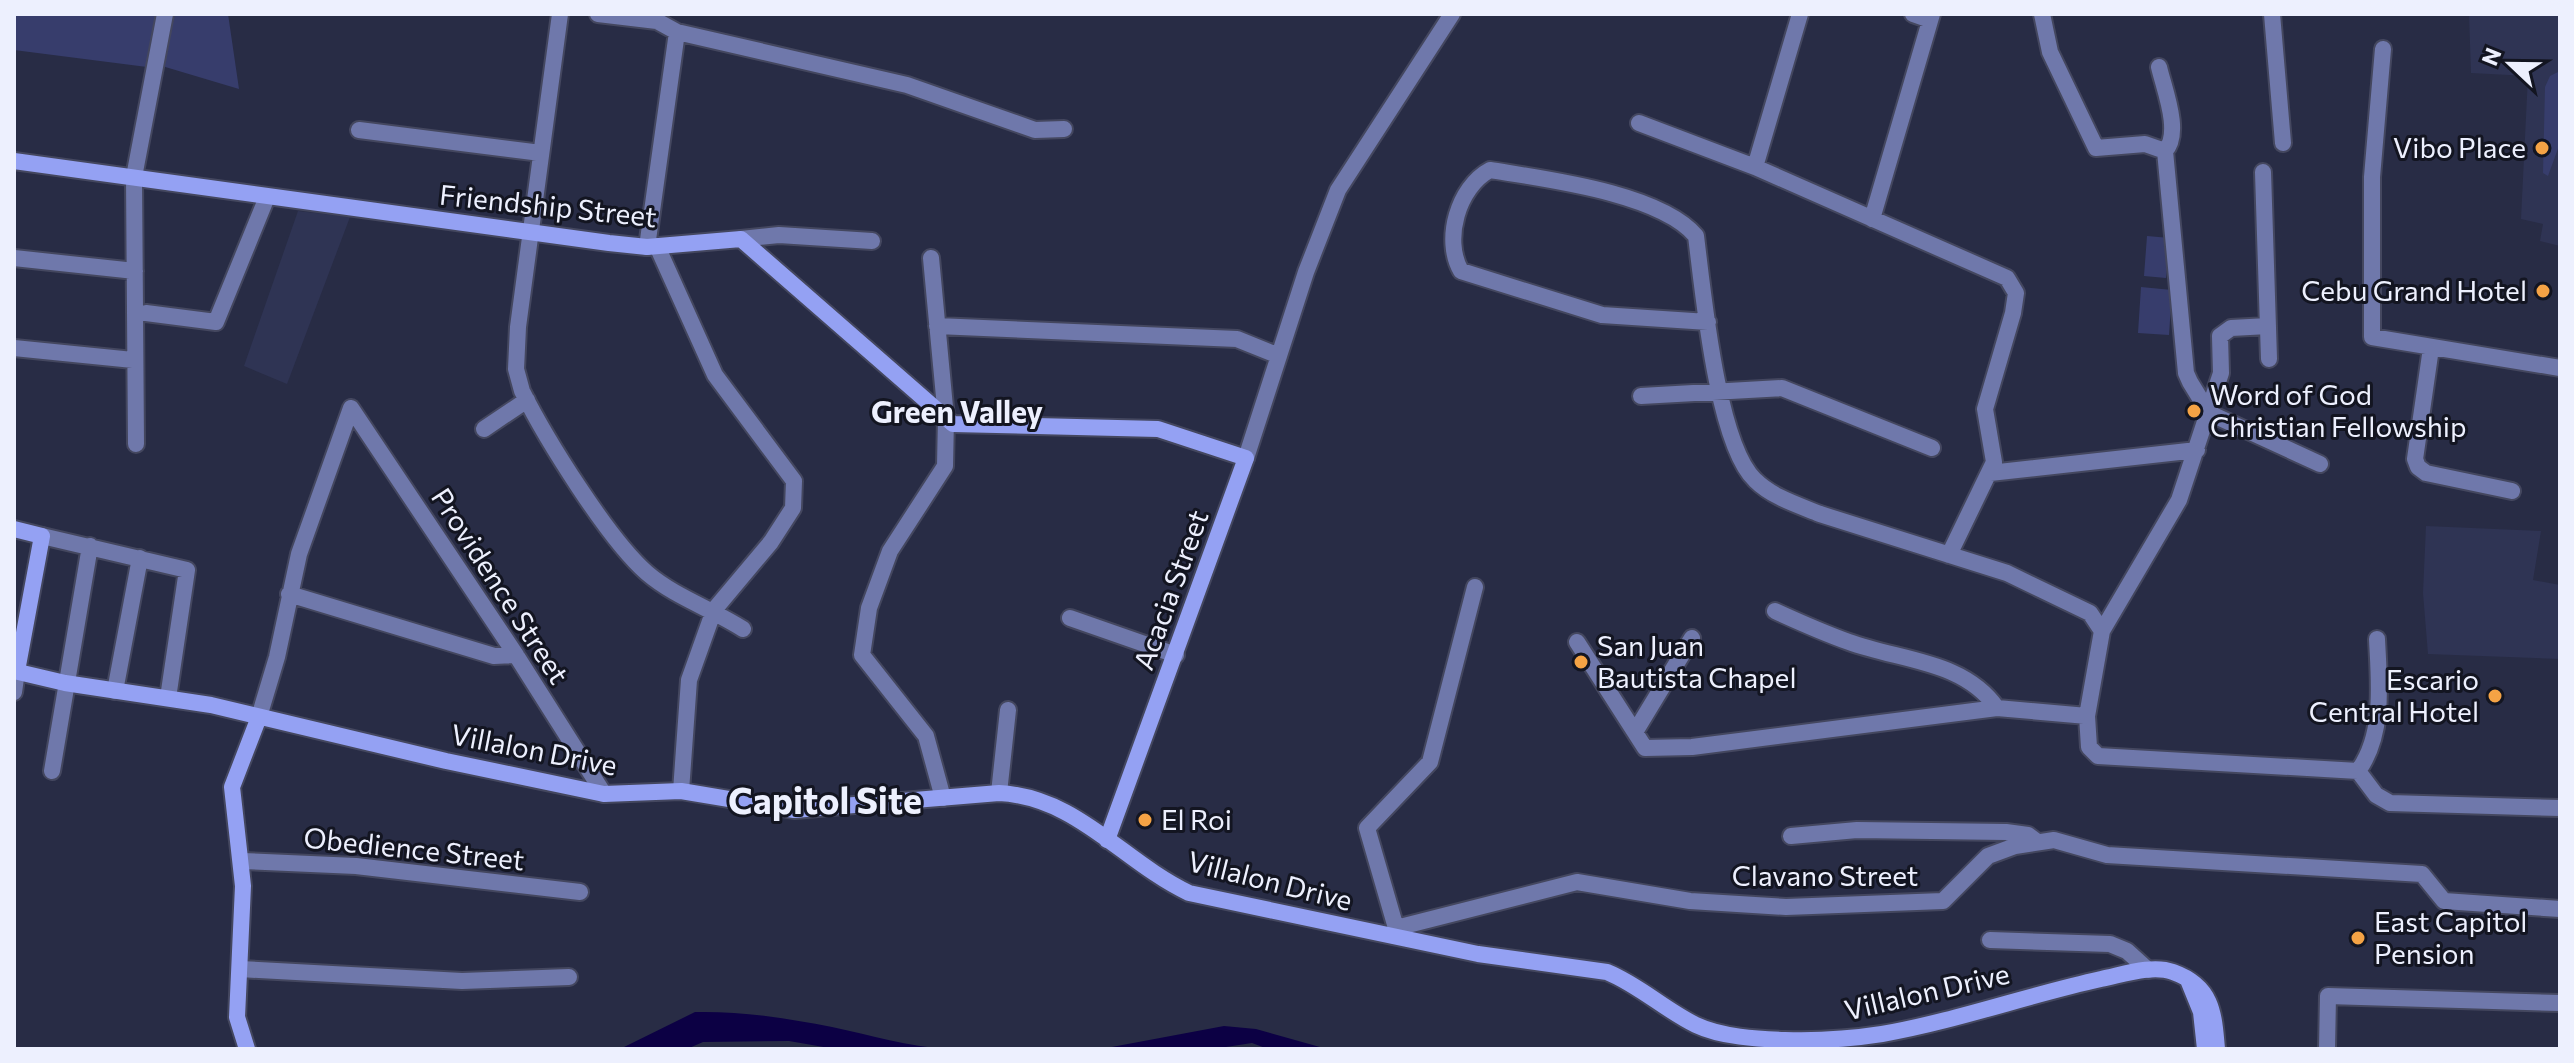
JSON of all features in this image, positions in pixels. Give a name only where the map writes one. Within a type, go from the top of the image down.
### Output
[{"type":"street","points":[[136,444],[134,177],[165,14]]},
{"type":"street","points":[[560,14],[516,369],[527,400],[623,547],[671,591],[714,610],[743,629]]},
{"type":"street","points":[[598,14],[657,21],[677,32],[907,85],[1035,130],[1064,129]]},
{"type":"street","name":"Acacia Street","points":[[1107,840],[1176,655],[1338,190],[1452,14]]},
{"type":"street","points":[[1755,167],[1800,14]]},
{"type":"street","points":[[1872,219],[1931,17],[1913,14]]},
{"type":"street","points":[[2042,14],[2050,52],[2096,148],[2145,144],[2165,151]]},
{"type":"street","points":[[2272,14],[2283,143]]},
{"type":"street","points":[[677,32],[652,246],[715,375],[794,481],[796,493],[793,508],[771,542],[714,610],[689,680],[681,791]]},
{"type":"street","points":[[2383,49],[2372,177],[2370,332],[2378,340],[2560,368]]},
{"type":"street","points":[[2159,67],[2172,129],[2171,144],[2165,151],[2186,373],[2209,413],[2320,464]]},
{"type":"street","points":[[1639,123],[1755,167],[1985,265],[2007,278],[2016,293],[2013,313],[1985,409],[1994,462],[1949,555]]},
{"type":"street","points":[[359,130],[541,153]]},
{"type":"street","name":"Friendship Street","points":[[14,161],[531,233],[652,246],[741,239]]},
{"type":"street","points":[[1708,322],[1602,315],[1461,271],[1452,251],[1466,189],[1490,170],[1594,188],[1681,221],[1696,236],[1722,393],[1744,467],[1768,490],[1820,514],[2007,573],[2075,604],[2090,613],[2102,631]]},
{"type":"street","points":[[2263,172],[2269,359]]},
{"type":"street","points":[[146,313],[216,322],[267,197]]},
{"type":"street","points":[[741,239],[779,235],[872,241]]},
{"type":"street","points":[[741,239],[946,418],[964,426],[1158,429],[1246,458]]},
{"type":"street","points":[[14,258],[135,271]]},
{"type":"street","points":[[931,258],[946,418],[945,466],[890,551],[869,608],[862,655],[867,666],[926,736],[943,798]]},
{"type":"street","points":[[937,326],[1237,339],[1279,356]]},
{"type":"street","points":[[2268,326],[2231,328],[2220,336],[2221,373],[2179,500],[2102,631],[2087,716],[2089,747],[2098,756],[2358,771],[2376,795],[2390,803],[2560,808]]},
{"type":"street","points":[[14,348],[133,360]]},
{"type":"street","points":[[2431,348],[2415,459],[2418,467],[2426,473],[2512,491]]},
{"type":"street","points":[[1641,396],[1782,388],[1932,448]]},
{"type":"street","points":[[484,429],[527,400]]},
{"type":"street","name":"Providence Street","points":[[289,594],[299,554],[351,408],[516,655],[604,794]]},
{"type":"street","points":[[1990,473],[2197,450]]},
{"type":"street","points":[[14,529],[187,570],[168,698]]},
{"type":"street","points":[[14,692],[42,536]]},
{"type":"street","points":[[52,771],[90,546]]},
{"type":"street","points":[[115,691],[140,558]]},
{"type":"street","points":[[1396,933],[1367,828],[1430,762],[1475,587]]},
{"type":"street","points":[[247,1049],[237,1017],[242,861],[232,787],[259,717],[277,657],[289,594],[494,656],[516,655]]},
{"type":"street","points":[[1775,611],[1849,642],[1926,662],[1967,678],[1983,689],[1997,708]]},
{"type":"street","points":[[1070,618],[1176,655]]},
{"type":"street","points":[[1635,732],[1692,638]]},
{"type":"street","points":[[2358,771],[2364,762],[2380,709],[2377,639]]},
{"type":"street","points":[[1577,642],[1619,712],[1645,748],[1663,749],[1997,708],[2087,716]]},
{"type":"street","name":"Villalon Drive","points":[[16,671],[65,683],[168,698],[259,717],[604,794],[681,791],[794,810],[999,793],[1026,795],[1048,801],[1168,883],[1189,893],[1607,972],[1627,980],[1709,1030],[1782,1040],[1840,1040],[1885,1033],[2035,994],[2148,970],[2171,971],[2188,980]]},
{"type":"street","points":[[999,793],[1008,710]]},
{"type":"street","points":[[1791,836],[1857,830],[2006,832],[2028,835],[2036,841]]},
{"type":"street","name":"Clavano Street","points":[[1396,933],[1577,882],[1690,901],[1786,907],[1943,901],[1988,856],[2036,841],[2054,840],[2107,855],[2422,874],[2444,901],[2560,909]]},
{"type":"street","name":"Obedience Street","points":[[242,861],[356,866],[580,892]]},
{"type":"street","points":[[1990,940],[2110,944],[2127,951],[2148,970]]},
{"type":"street","points":[[240,969],[462,981],[569,977]]},
{"type":"street","points":[[2188,980],[2201,1012],[2205,1049]]},
{"type":"street","points":[[2188,980],[2197,983],[2207,996],[2217,1049]]},
{"type":"street","points":[[2327,1049],[2328,996],[2560,1003]]},
{"type":"shaded area","points":[[14,14],[159,14],[147,67],[14,50]]},
{"type":"shaded area","points":[[175,14],[228,14],[239,89],[162,66]]},
{"type":"shaded area","name":"Vibo Place","points":[[2469,14],[2560,14],[2560,246],[2540,241],[2543,224],[2521,219],[2528,76],[2471,73]]},
{"type":"shaded area","points":[[2560,71],[2560,143],[2548,176],[2543,173],[2545,87],[2550,76]]},
{"type":"shaded area","points":[[298,211],[350,217],[287,384],[244,366]]},
{"type":"shaded area","points":[[2147,236],[2170,238],[2166,278],[2144,276]]},
{"type":"shaded area","points":[[2141,287],[2172,290],[2169,335],[2138,333]]},
{"type":"shaded area","points":[[2426,526],[2541,531],[2533,580],[2560,585],[2560,659],[2428,654],[2423,593]]},
{"type":"shaded area","points":[[695,1012],[781,1018],[948,1049],[835,1049],[789,1041],[703,1042],[687,1049],[620,1049]]},
{"type":"shaded area","points":[[1224,1026],[1256,1029],[1327,1049],[1268,1049],[1252,1043],[1213,1049],[1101,1049]]},
{"type":"place","name":"Vibo Place","points":[[2542,148]]},
{"type":"place","name":"Cebu Grand Hotel","points":[[2543,291]]},
{"type":"place","name":"Word of God Christian Fellowship","points":[[2194,411]]},
{"type":"place","name":"San Juan Bautista Chapel","points":[[1581,662]]},
{"type":"place","name":"Escario Central Hotel","points":[[2495,696]]},
{"type":"place","name":"El Roi","points":[[1145,820]]},
{"type":"place","name":"East Capitol Pension","points":[[2358,938]]},
{"type":"district","name":"Green Valley","points":[[957,413]]},
{"type":"district","name":"Capitol Site","points":[[825,801]]}]
